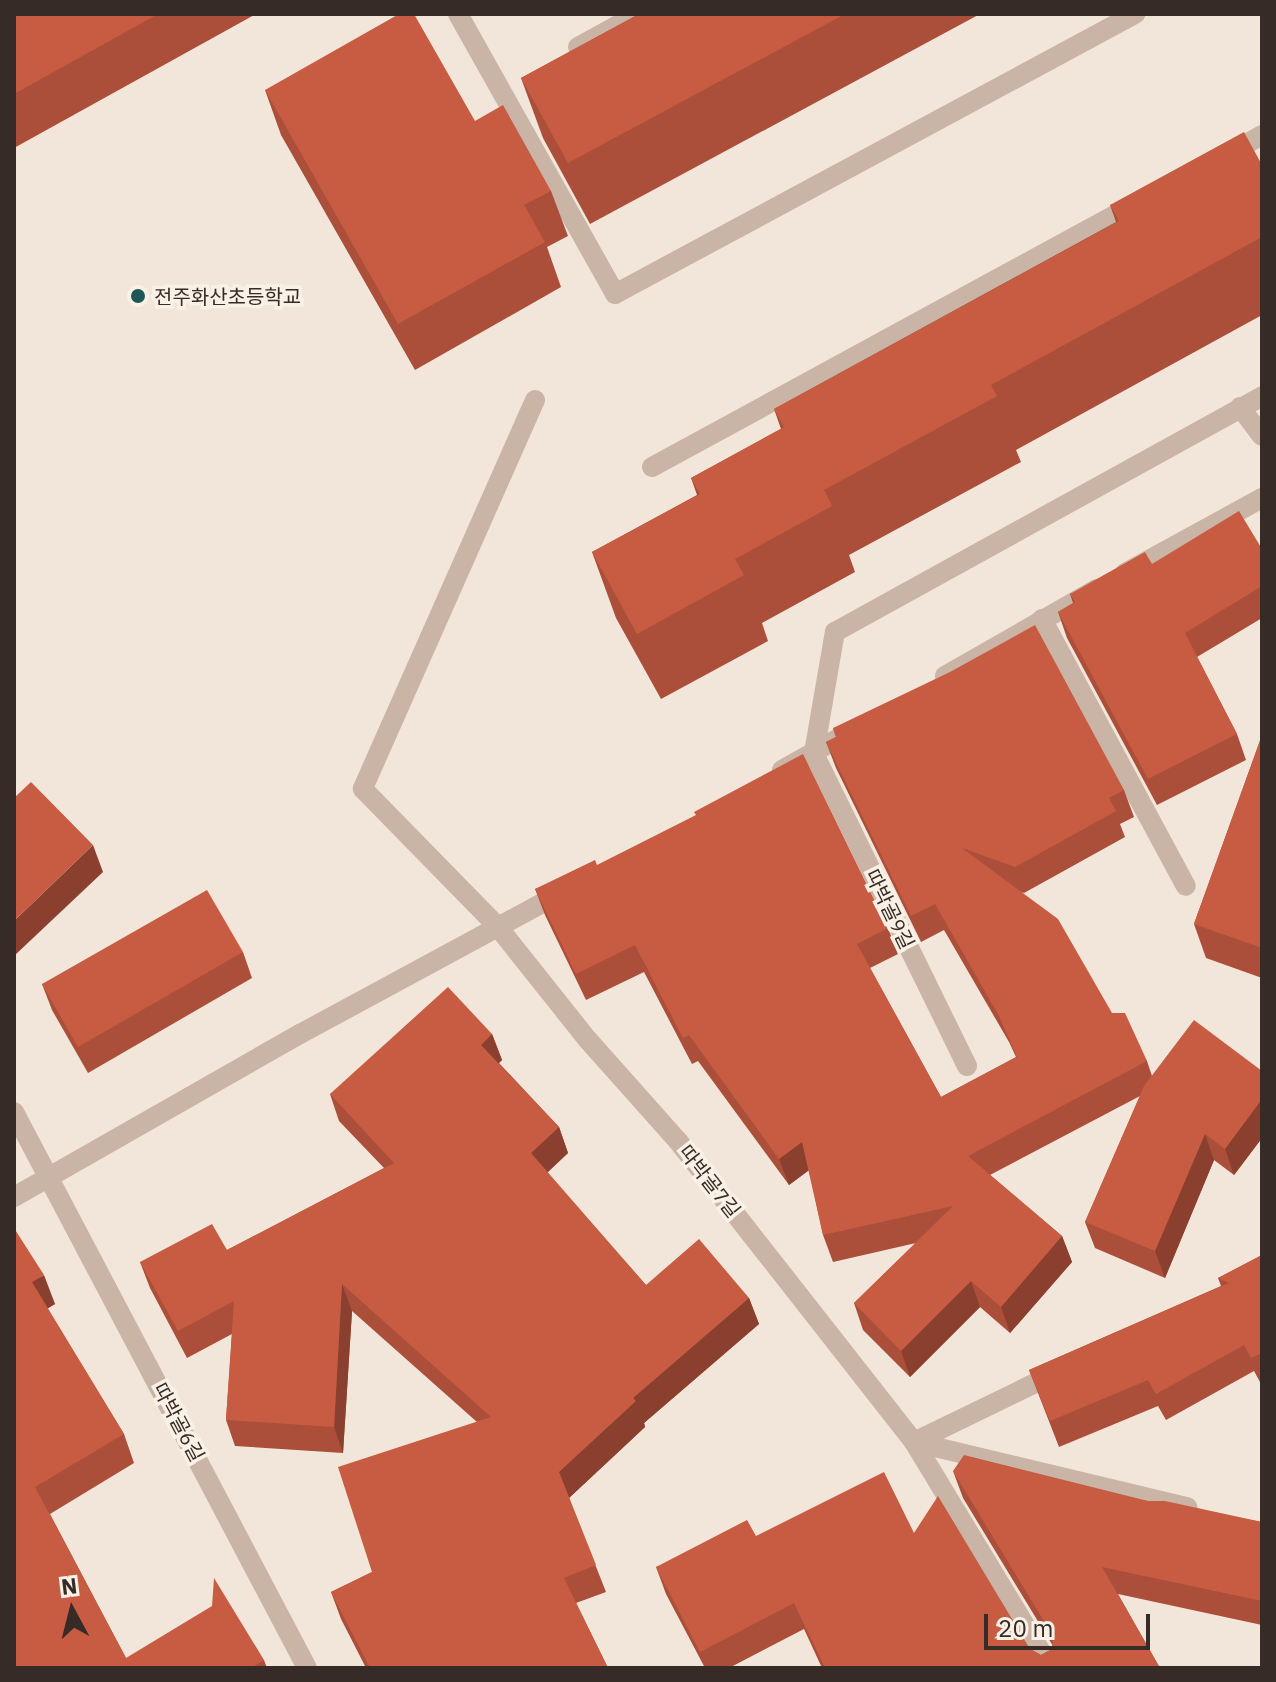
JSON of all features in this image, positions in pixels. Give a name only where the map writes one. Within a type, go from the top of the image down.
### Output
[{"type":"street","points":[[458,14],[508,86],[615,294],[1135,14]]},
{"type":"street","points":[[555,60],[638,14]]},
{"type":"street","points":[[1207,166],[1262,135]]},
{"type":"street","points":[[652,467],[1151,196]]},
{"type":"street","points":[[814,753],[835,632],[1262,396]]},
{"type":"street","name":"따박골7길","points":[[535,400],[363,789],[498,927],[588,1040],[678,1141],[914,1442],[1051,1668]]},
{"type":"street","points":[[1240,407],[1262,436]]},
{"type":"street","points":[[921,690],[1042,619],[1262,498]]},
{"type":"street","points":[[1042,619],[1186,886]]},
{"type":"street","points":[[760,783],[868,721]]},
{"type":"street","name":"따박골9길","points":[[814,753],[967,1066]]},
{"type":"street","points":[[14,1197],[300,1034],[585,880]]},
{"type":"street","name":"따박골6길","points":[[14,1112],[51,1176],[307,1668]]},
{"type":"street","points":[[914,1442],[1081,1361]]},
{"type":"street","points":[[914,1442],[1202,1511]]},
{"type":"building","points":[[14,14],[158,14],[14,94]]},
{"type":"building","points":[[399,14],[414,14],[475,121],[503,105],[551,191],[524,205],[545,242],[398,324],[265,90]]},
{"type":"building","points":[[639,14],[845,14],[568,163],[521,78]]},
{"type":"building","points":[[1244,132],[1262,165],[1262,237],[991,385],[997,396],[824,490],[832,506],[735,559],[744,575],[637,634],[592,552],[700,494],[691,478],[784,427],[774,409],[1119,221],[1110,205]]},
{"type":"building","points":[[1239,511],[1262,549],[1262,586],[1185,633],[1237,734],[1148,779],[1058,612],[1075,602],[1070,594],[1145,552],[1152,564]]},
{"type":"building","points":[[1035,625],[1124,790],[1109,798],[1116,811],[1015,867],[962,848],[1058,919],[1112,1013],[1125,1013],[1147,1061],[968,1156],[1062,1236],[1001,1307],[971,1281],[901,1351],[854,1303],[953,1206],[823,1235],[802,1142],[779,1159],[689,1035],[683,1038],[635,945],[576,974],[535,889],[595,860],[597,865],[696,815],[694,812],[803,754],[888,928],[857,944],[941,1097],[1017,1057],[999,1016],[935,904],[911,916],[826,742],[836,737],[833,728],[950,672]]},
{"type":"building","points":[[1262,735],[1262,948],[1194,924]]},
{"type":"building","points":[[31,782],[93,845],[14,921],[14,798]]},
{"type":"building","points":[[207,890],[243,952],[78,1047],[42,984]]},
{"type":"building","points":[[448,987],[492,1034],[481,1045],[559,1127],[531,1153],[646,1285],[699,1239],[749,1298],[633,1398],[636,1401],[559,1472],[596,1565],[564,1578],[608,1668],[370,1668],[331,1592],[372,1572],[338,1467],[491,1417],[342,1284],[334,1427],[226,1420],[234,1301],[178,1331],[140,1262],[212,1224],[227,1250],[394,1163],[330,1094]]},
{"type":"building","points":[[1194,1020],[1262,1071],[1262,1099],[1225,1149],[1205,1134],[1155,1251],[1085,1222],[1144,1086]]},
{"type":"building","points":[[14,1228],[44,1275],[32,1282],[124,1434],[35,1487],[126,1658],[212,1606],[214,1578],[264,1660],[251,1668],[14,1668]]},
{"type":"building","points":[[1262,1255],[1262,1353],[1251,1358],[1244,1345],[1156,1394],[1148,1380],[1050,1421],[1029,1370],[1229,1283],[1218,1278]]},
{"type":"building","points":[[964,1455],[1148,1501],[1165,1501],[1262,1522],[1262,1601],[1102,1567],[1160,1668],[825,1668],[794,1603],[700,1652],[656,1567],[747,1520],[756,1536],[884,1472],[914,1533],[938,1496],[1030,1649],[1041,1655],[1052,1649],[1053,1636],[953,1471]]},
{"type":"place","name":"전주화산초등학교","points":[[138,296]]}]
